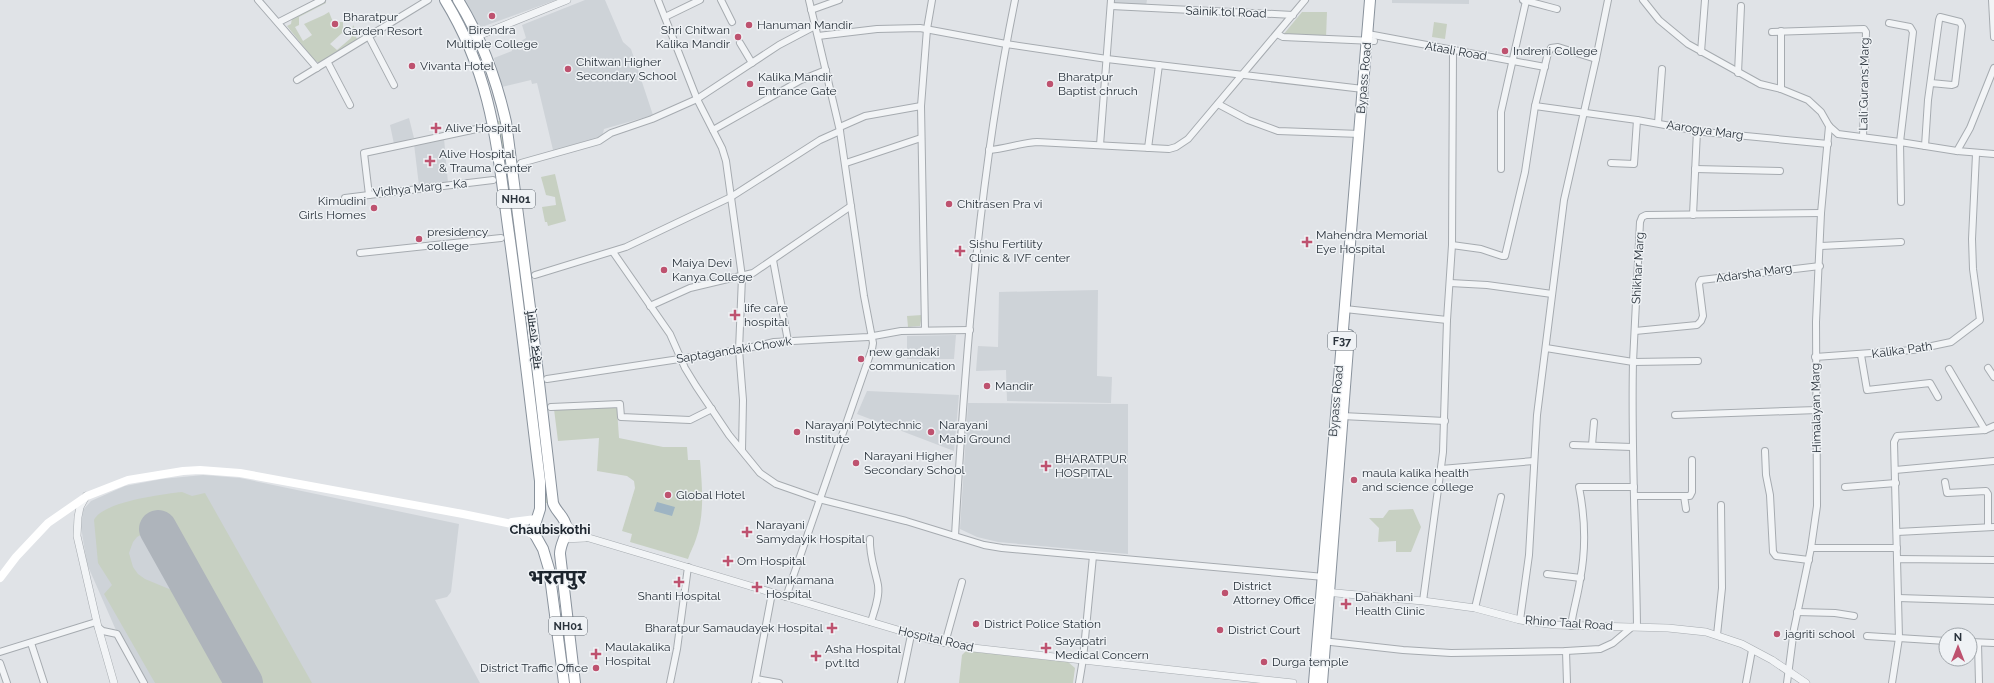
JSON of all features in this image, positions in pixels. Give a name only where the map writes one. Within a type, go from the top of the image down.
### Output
[{"type":"highway","name":"महेन्द्र राज्मार्ग्","points":[[446,0],[468,40],[487,95],[502,180],[540,481],[538,518],[534,526],[536,538],[546,556],[550,575],[564,683]]},
{"type":"highway","name":"महेन्द्र राज्मार्ग्","points":[[458,0],[478,35],[493,72],[506,122],[533,331],[553,503],[555,510],[563,519]]},
{"type":"highway","name":"Bypass Road","points":[[1314,683],[1321,641],[1371,38],[1370,0]]},
{"type":"highway","name":"Bypass Road","points":[[1357,206],[1363,89],[1376,0]]},
{"type":"highway","name":"Bypass Road","points":[[1326,577],[1342,416],[1348,309]]},
{"type":"highway","points":[[538,518],[548,512],[553,513],[563,519]]},
{"type":"highway","name":"NH01","points":[[563,519],[566,533],[562,541],[560,554],[576,683]]},
{"type":"highway","points":[[536,538],[546,545],[551,546],[562,541]]},
{"type":"highway","name":"Bypass Road","points":[[1321,641],[1322,683]]},
{"type":"main road","points":[[0,578],[16,557],[48,523],[87,496],[108,487],[145,476],[183,471],[215,470],[240,473],[504,522],[526,529],[536,538]]},
{"type":"main road","points":[[504,522],[538,518]]},
{"type":"street","points":[[258,0],[279,22],[317,68]]},
{"type":"street","points":[[279,22],[322,0]]},
{"type":"street","points":[[297,80],[328,63],[428,0]]},
{"type":"street","points":[[468,40],[567,0]]},
{"type":"street","points":[[658,0],[697,99],[713,130],[726,161],[742,277],[739,350],[743,400],[742,450]]},
{"type":"street","points":[[665,18],[700,0]]},
{"type":"street","points":[[721,0],[732,22]]},
{"type":"street","points":[[786,597],[872,349],[840,129],[809,0]]},
{"type":"street","points":[[811,10],[839,0]]},
{"type":"street","points":[[925,330],[921,106],[927,29],[932,0]]},
{"type":"street","points":[[955,536],[963,396],[989,150],[1006,44],[1015,0]]},
{"type":"street","points":[[989,150],[997,150],[1020,143],[1037,142],[1169,149],[1182,144],[1218,104],[1305,0]]},
{"type":"street","points":[[1520,620],[1529,555],[1537,414],[1564,200],[1608,0]]},
{"type":"street","points":[[1643,0],[1659,20],[1683,41],[1760,84],[1781,89],[1808,100],[1821,112],[1829,126],[1838,134],[1976,154],[1994,154]]},
{"type":"street","points":[[1701,52],[1705,0]]},
{"type":"street","points":[[1992,0],[1994,37]]},
{"type":"street","points":[[1501,169],[1501,112],[1524,1],[1557,9]]},
{"type":"street","points":[[1100,145],[1111,3]]},
{"type":"street","name":"Sainik tol Road","points":[[1111,3],[1293,15]]},
{"type":"street","points":[[1738,73],[1741,6]]},
{"type":"street","points":[[1925,146],[1931,83],[1939,20],[1940,17],[1944,17],[1960,22],[1962,26],[1955,84],[1931,83]]},
{"type":"street","points":[[1889,23],[1910,27],[1914,32],[1900,142],[1901,202]]},
{"type":"street","points":[[521,163],[599,141],[611,132],[652,119],[697,99],[779,45],[815,26]]},
{"type":"street","points":[[818,36],[877,29],[927,29],[1006,44],[1107,59],[1363,89]]},
{"type":"street","name":"Lali Gurans Marg","points":[[1781,31],[1864,29],[1866,32],[1863,137]]},
{"type":"street","points":[[1772,32],[1781,31],[1781,89]]},
{"type":"street","name":"Ataali Road","points":[[1277,34],[1282,37],[1371,38],[1545,67]]},
{"type":"street","points":[[369,37],[394,85]]},
{"type":"street","points":[[740,43],[752,63]]},
{"type":"street","points":[[1452,245],[1481,249],[1502,256],[1507,253],[1525,172],[1535,106],[1551,48],[1558,47],[1596,59]]},
{"type":"street","points":[[1423,601],[1441,469],[1445,421],[1447,320],[1452,245],[1453,51]]},
{"type":"street","points":[[328,63],[350,105]]},
{"type":"street","points":[[1148,148],[1159,65]]},
{"type":"street","points":[[1957,151],[1970,128],[1994,68]]},
{"type":"street","points":[[1658,123],[1662,69]]},
{"type":"street","points":[[713,130],[795,83],[826,70]]},
{"type":"street","points":[[1218,104],[1248,120],[1278,131],[1360,134]]},
{"type":"street","points":[[535,275],[613,252],[731,197],[820,140],[865,116],[921,106]]},
{"type":"street","name":"Aarogya Marg","points":[[1535,106],[1583,114],[1658,123],[1697,131],[1828,144]]},
{"type":"street","points":[[1611,163],[1634,164],[1637,120]]},
{"type":"street","name":"Himalayan Marg","points":[[1787,683],[1797,612],[1811,548],[1818,490],[1815,357],[1822,213],[1829,126]]},
{"type":"street","name":"Vidhya Marg - Ka","points":[[486,127],[364,153],[369,195],[493,180]]},
{"type":"street","points":[[1693,215],[1697,131]]},
{"type":"street","points":[[1828,144],[1838,134]]},
{"type":"street","points":[[846,163],[921,138]]},
{"type":"street","name":"Kalika Path","points":[[1815,357],[1861,355],[1913,350],[1951,342],[1980,320],[1973,269],[1972,239],[1976,154]]},
{"type":"street","points":[[1695,169],[1780,171]]},
{"type":"street","points":[[345,198],[369,195]]},
{"type":"street","points":[[650,306],[696,287],[742,277],[753,273],[851,206]]},
{"type":"street","name":"Shikhar Marg","points":[[1634,627],[1634,487],[1632,447],[1633,362],[1640,222],[1642,217],[1646,215],[1822,213]]},
{"type":"street","points":[[360,253],[501,238]]},
{"type":"street","points":[[1821,246],[1901,242]]},
{"type":"street","points":[[613,252],[670,334],[685,368],[729,435],[753,466],[776,484],[819,499],[900,519],[955,536],[1002,548],[1326,577]]},
{"type":"street","points":[[773,260],[788,341]]},
{"type":"street","name":"Adarsha Marg","points":[[1635,331],[1697,324],[1702,321],[1703,316],[1699,284],[1702,280],[1820,266]]},
{"type":"street","points":[[1450,283],[1552,294]]},
{"type":"street","points":[[1348,309],[1447,320]]},
{"type":"street","name":"Saptagandaki Chowk","points":[[547,379],[739,350],[774,342],[871,336],[896,332],[925,330],[970,330]]},
{"type":"street","points":[[1546,348],[1633,362],[1698,361]]},
{"type":"street","points":[[1861,355],[1867,390],[1930,383],[1938,398]]},
{"type":"street","points":[[1988,368],[1994,377]]},
{"type":"street","points":[[1949,369],[1986,430]]},
{"type":"street","points":[[550,407],[620,404],[621,417],[690,420],[712,409]]},
{"type":"street","points":[[1675,415],[1817,410]]},
{"type":"street","points":[[1342,416],[1445,421]]},
{"type":"street","points":[[1592,445],[1594,422]]},
{"type":"street","points":[[1892,683],[1899,638],[1894,442],[1897,436],[1986,430],[1994,426]]},
{"type":"street","points":[[1573,446],[1592,445],[1632,447]]},
{"type":"street","points":[[1765,452],[1766,475],[1770,495],[1773,552],[1776,556],[1809,560]]},
{"type":"street","points":[[1634,496],[1690,496],[1692,492],[1692,460]]},
{"type":"street","points":[[1441,469],[1534,461]]},
{"type":"street","points":[[1895,470],[1994,461]]},
{"type":"street","points":[[1897,532],[1991,527],[1988,494],[1986,491],[1947,493],[1945,482]]},
{"type":"street","points":[[1845,487],[1896,483]]},
{"type":"street","points":[[1571,626],[1581,578],[1583,509],[1578,487],[1634,487]]},
{"type":"street","points":[[87,496],[79,512],[77,536],[97,625],[114,683]]},
{"type":"street","points":[[1684,496],[1686,509]]},
{"type":"street","points":[[1474,608],[1501,497]]},
{"type":"street","points":[[1717,635],[1722,588],[1721,505]]},
{"type":"street","name":"Hospital Road","points":[[563,519],[576,533],[590,538],[945,643],[999,651],[1084,659],[1293,683]]},
{"type":"street","name":"Hospital Road","points":[[562,541],[590,538]]},
{"type":"street","points":[[870,539],[871,553],[878,585],[878,594],[871,622]]},
{"type":"street","points":[[1811,548],[1897,548]]},
{"type":"street","points":[[1079,683],[1084,659],[1093,556]]},
{"type":"street","points":[[1898,559],[1994,560]]},
{"type":"street","points":[[670,683],[677,649],[688,567]]},
{"type":"street","points":[[1547,574],[1581,578]]},
{"type":"street","points":[[945,643],[962,582]]},
{"type":"street","name":"Rhino Taal Road","points":[[1325,592],[1423,601],[1474,608],[1520,620],[1571,626],[1688,630],[1717,635],[1752,650],[1806,683]]},
{"type":"street","points":[[772,593],[755,681],[779,683]]},
{"type":"street","points":[[1898,598],[1994,602]]},
{"type":"street","points":[[1797,612],[1835,613],[1854,616]]},
{"type":"street","points":[[0,652],[97,625]]},
{"type":"street","points":[[97,625],[103,631],[117,634],[144,683]]},
{"type":"street","points":[[1321,641],[1403,650],[1451,653],[1566,651],[1600,649],[1613,643],[1634,627]]},
{"type":"street","points":[[901,683],[911,634]]},
{"type":"street","points":[[1867,636],[1938,640]]},
{"type":"street","points":[[1979,683],[1978,643],[1994,643]]},
{"type":"street","points":[[31,644],[44,683]]},
{"type":"street","points":[[1746,683],[1752,650]]},
{"type":"street","points":[[1566,651],[1567,683]]},
{"type":"street","points":[[0,663],[7,683]]},
{"type":"shaded area","name":"Birendra Multiple College","points":[[462,0],[556,0],[479,28]]},
{"type":"shaded area","name":"Chitwan Higher Secondary School","points":[[585,0],[605,0],[623,42],[631,49],[653,115],[604,129],[602,137],[553,150],[537,83],[532,84],[531,80],[502,87],[494,58],[512,51],[511,47],[521,43],[521,41],[526,38],[522,25]]},
{"type":"shaded area","points":[[1113,0],[1147,0],[1146,6],[1113,4]]},
{"type":"shaded area","points":[[1392,0],[1469,0],[1469,4],[1392,3]]},
{"type":"shaded area","points":[[409,118],[414,138],[394,144],[390,125]]},
{"type":"shaded area","name":"Alive Hospital & Trauma Center","points":[[444,138],[448,183],[419,186],[414,144]]},
{"type":"shaded area","points":[[1098,290],[1097,376],[1112,377],[1111,403],[1007,401],[1006,370],[976,371],[978,346],[998,347],[999,292]]},
{"type":"shaded area","points":[[956,335],[954,359],[907,359],[907,336]]},
{"type":"shaded area","name":"Narayani Mabi Ground","points":[[867,391],[959,395],[954,451],[857,414]]},
{"type":"shaded area","name":"BHARATPUR HOSPITAL","points":[[968,403],[1128,404],[1128,554],[998,542],[977,537],[960,529]]},
{"type":"shaded area","points":[[203,475],[240,478],[459,524],[451,592],[447,597],[435,600],[480,683],[148,683],[115,628],[87,564],[81,527],[83,510],[91,501],[125,486],[162,479]]},
{"type":"green space","points":[[325,1],[326,3],[299,17],[299,25],[295,27],[303,41],[312,35],[304,24],[329,12],[333,22],[343,22],[343,34],[342,33],[330,44],[337,50],[351,38],[353,25],[357,31],[353,33],[358,40],[321,63],[315,61],[287,26],[291,24],[292,18]]},
{"type":"green space","points":[[1302,12],[1327,12],[1326,38],[1283,35]]},
{"type":"green space","points":[[1434,22],[1447,24],[1445,39],[1432,37]]},
{"type":"green space","points":[[497,121],[500,121],[504,143],[549,503],[545,503],[528,351]]},
{"type":"green space","points":[[555,174],[566,221],[548,226],[547,222],[545,222],[542,207],[556,205],[555,197],[546,195],[541,177]]},
{"type":"green space","points":[[922,315],[920,326],[908,327],[907,316]]},
{"type":"green space","name":"Global Hotel","points":[[615,407],[617,409],[619,438],[663,447],[687,447],[688,460],[700,460],[702,500],[701,520],[695,542],[688,559],[630,542],[632,534],[622,531],[635,488],[634,481],[627,476],[597,471],[599,438],[558,441],[554,409]]},
{"type":"green space","points":[[182,492],[192,496],[205,493],[312,683],[255,683],[165,522],[137,537],[133,542],[129,553],[133,567],[138,574],[145,579],[174,591],[226,683],[155,683],[104,594],[112,585],[98,563],[94,520],[99,514],[108,508],[120,504],[148,497]]},
{"type":"green space","points":[[1413,509],[1421,527],[1411,552],[1396,552],[1396,541],[1378,542],[1379,528],[1369,518],[1383,518],[1389,510]]},
{"type":"green space","points":[[966,651],[1068,662],[1075,668],[1073,683],[959,683],[962,655]]},
{"type":"water","points":[[657,502],[675,507],[672,516],[654,511]]},
{"type":"runway","points":[[158,529],[244,683]]},
{"type":"place","name":"Birendra Multiple College","points":[[492,16]]},
{"type":"place","name":"Bharatpur Garden Resort","points":[[335,24]]},
{"type":"place","name":"Hanuman Mandir","points":[[749,25]]},
{"type":"place","name":"Shri Chitwan Kalika Mandir","points":[[738,37]]},
{"type":"place","name":"Indreni College","points":[[1505,51]]},
{"type":"place","name":"Vivanta Hotel","points":[[412,66]]},
{"type":"place","name":"Chitwan Higher Secondary School","points":[[568,69]]},
{"type":"place","name":"Kalika Mandir Entrance Gate","points":[[750,84]]},
{"type":"place","name":"Bharatpur Baptist chruch","points":[[1050,84]]},
{"type":"place","name":"Alive Hospital","points":[[436,128]]},
{"type":"place","name":"Alive Hospital & Trauma Center","points":[[430,161]]},
{"type":"place","name":"Chitrasen Pra vi","points":[[949,204]]},
{"type":"place","name":"Kimudini Girls Homes","points":[[374,208]]},
{"type":"place","name":"presidency college","points":[[419,239]]},
{"type":"place","name":"Mahendra Memorial Eye Hospital","points":[[1307,242]]},
{"type":"place","name":"Sishu Fertility Clinic & IVF center","points":[[960,251]]},
{"type":"place","name":"Maiya Devi Kanya College","points":[[664,270]]},
{"type":"place","name":"life care hospital","points":[[735,315]]},
{"type":"place","name":"new gandaki communication","points":[[861,359]]},
{"type":"place","name":"Mandir","points":[[987,386]]},
{"type":"place","name":"Narayani Polytechnic Institute","points":[[797,432]]},
{"type":"place","name":"Narayani Mabi Ground","points":[[931,432]]},
{"type":"place","name":"Narayani Higher Secondary School","points":[[856,463]]},
{"type":"place","name":"BHARATPUR HOSPITAL","points":[[1046,466]]},
{"type":"place","name":"maula kalika health and science college","points":[[1354,480]]},
{"type":"place","name":"Global Hotel","points":[[668,495]]},
{"type":"place","name":"Narayani Samydayik Hospital","points":[[747,532]]},
{"type":"place","name":"Om Hospital","points":[[728,561]]},
{"type":"place","name":"Shanti Hospital","points":[[679,582]]},
{"type":"place","name":"Mankamana Hospital","points":[[757,587]]},
{"type":"place","name":"District Attorney Office","points":[[1225,593]]},
{"type":"place","name":"Dahakhani Health Clinic","points":[[1346,604]]},
{"type":"place","name":"District Police Station","points":[[976,624]]},
{"type":"place","name":"Bharatpur Samaudayek Hospital","points":[[832,628]]},
{"type":"place","name":"District Court","points":[[1220,630]]},
{"type":"place","name":"jagriti school","points":[[1777,634]]},
{"type":"place","name":"Sayapatri Medical Concern","points":[[1046,648]]},
{"type":"place","name":"Maulakalika Hospital","points":[[596,654]]},
{"type":"place","name":"Asha Hospital pvt.ltd","points":[[816,656]]},
{"type":"place","name":"Durga temple","points":[[1264,662]]},
{"type":"place","name":"District Traffic Office","points":[[596,668]]},
{"type":"district","name":"Chaubiskothi","points":[[550,529]]},
{"type":"district","name":"भरतपुर","points":[[557,577]]}]
